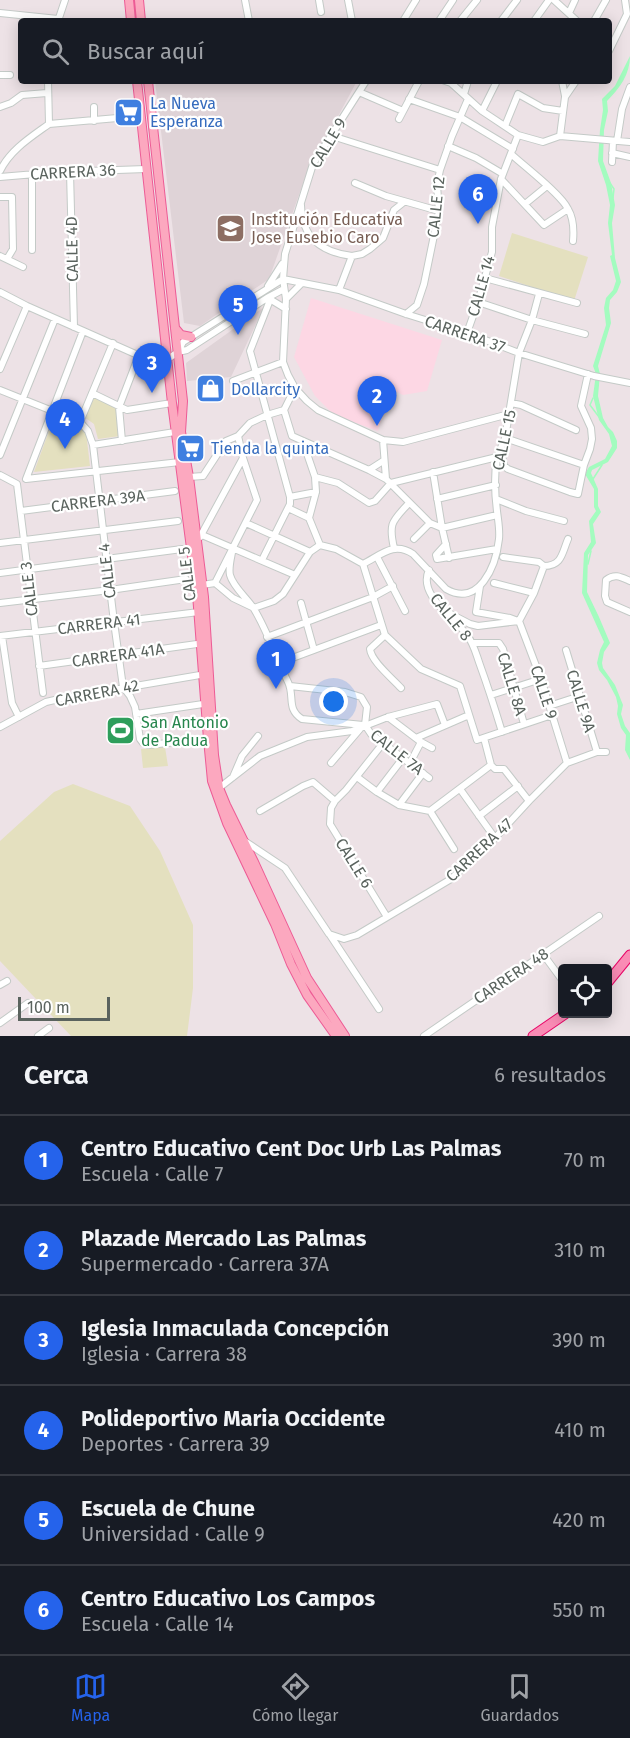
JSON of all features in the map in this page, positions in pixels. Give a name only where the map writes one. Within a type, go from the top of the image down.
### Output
[{"type":"highway","points":[[612,977],[630,956]]},
{"type":"highway","points":[[533,1036],[559,1018]]},
{"type":"main road","points":[[129,0],[131,18]]},
{"type":"main road","points":[[139,0],[141,18]]},
{"type":"main road","name":"CALLE 5","points":[[137,84],[175,432],[198,612],[212,781],[227,823],[307,995],[336,1036]]},
{"type":"main road","name":"CALLE 5","points":[[148,84],[183,401],[181,432],[189,477],[202,585],[214,755],[219,788],[306,978],[345,1036]]},
{"type":"main road","points":[[162,310],[168,315],[174,309]]},
{"type":"main road","points":[[175,328],[181,335],[191,337]]},
{"type":"street","points":[[59,18],[65,0]]},
{"type":"street","points":[[245,0],[248,18]]},
{"type":"street","points":[[319,0],[321,12]]},
{"type":"street","points":[[348,0],[351,18]]},
{"type":"street","points":[[405,18],[416,0]]},
{"type":"street","points":[[442,18],[453,0]]},
{"type":"street","points":[[462,18],[477,0]]},
{"type":"street","points":[[503,18],[517,0]]},
{"type":"street","points":[[536,18],[549,0]]},
{"type":"street","points":[[554,0],[569,17],[575,0]]},
{"type":"street","points":[[596,18],[606,0]]},
{"type":"street","points":[[612,45],[627,14],[624,0]]},
{"type":"street","points":[[0,13],[41,18]]},
{"type":"street","points":[[0,75],[10,75]]},
{"type":"street","points":[[48,84],[49,124]]},
{"type":"street","name":"CALLE 9","points":[[283,362],[286,299],[282,279],[283,261],[301,198],[313,164],[364,84]]},
{"type":"street","points":[[399,119],[417,84]]},
{"type":"street","points":[[452,84],[482,111],[518,135],[543,142],[560,136],[630,142]]},
{"type":"street","name":"CALLE 12","points":[[406,314],[417,305],[424,284],[439,211],[437,185],[440,170],[460,117],[468,84]]},
{"type":"street","points":[[482,111],[496,84]]},
{"type":"street","points":[[560,136],[565,97],[563,84]]},
{"type":"street","points":[[565,97],[572,84]]},
{"type":"street","points":[[612,162],[612,140],[630,89]]},
{"type":"street","points":[[359,92],[403,111]]},
{"type":"street","points":[[0,107],[22,95],[47,93]]},
{"type":"street","points":[[505,126],[519,94],[543,108],[563,111]]},
{"type":"street","points":[[409,99],[460,117],[512,152],[568,209],[574,226],[573,241]]},
{"type":"street","points":[[94,107],[94,121]]},
{"type":"street","points":[[0,171],[5,160],[30,137],[49,124],[140,117]]},
{"type":"street","name":"CALLE 14","points":[[467,333],[492,252],[492,227],[502,176],[518,135]]},
{"type":"street","points":[[332,136],[440,170]]},
{"type":"street","points":[[448,146],[476,158],[502,176],[544,225],[568,209]]},
{"type":"street","points":[[612,153],[630,157]]},
{"type":"street","name":"CARRERA 36","points":[[0,177],[146,169]]},
{"type":"street","name":"CALLE 4D","points":[[70,172],[74,327]]},
{"type":"street","points":[[32,174],[32,250]]},
{"type":"street","points":[[355,183],[404,202],[439,211]]},
{"type":"street","points":[[525,204],[546,186]]},
{"type":"street","points":[[0,196],[12,198],[13,249],[3,258],[23,267]]},
{"type":"street","points":[[386,196],[394,210]]},
{"type":"street","points":[[301,198],[301,216],[308,232],[319,245],[335,254],[352,256],[362,254],[383,238],[394,210],[404,202]]},
{"type":"street","points":[[339,290],[352,256]]},
{"type":"street","points":[[267,288],[283,261]]},
{"type":"street","name":"CARRERA 37","points":[[282,271],[301,284]]},
{"type":"street","points":[[485,278],[577,303]]},
{"type":"street","points":[[178,352],[183,342],[282,279]]},
{"type":"street","name":"CARRERA 37","points":[[282,279],[339,290],[519,353],[602,378],[630,383]]},
{"type":"street","points":[[286,299],[301,284]]},
{"type":"street","points":[[0,292],[55,319],[158,363],[178,352],[187,350],[284,289]]},
{"type":"street","name":"CALLE 15","points":[[519,621],[479,614],[475,610],[480,586],[488,574],[497,549],[499,532],[496,499],[497,457],[505,438],[519,353],[539,294]]},
{"type":"street","points":[[269,299],[286,309]]},
{"type":"street","points":[[262,560],[290,504],[250,351],[269,299]]},
{"type":"street","points":[[478,302],[585,334]]},
{"type":"street","points":[[0,369],[27,306]]},
{"type":"street","points":[[0,455],[55,319]]},
{"type":"street","points":[[83,331],[26,478],[180,462]]},
{"type":"street","points":[[0,390],[80,422],[113,343]]},
{"type":"street","points":[[122,441],[118,407],[139,355]]},
{"type":"street","points":[[233,381],[283,362],[295,388],[318,410],[383,440],[403,442],[508,414]]},
{"type":"street","points":[[501,450],[504,466],[508,469],[578,494],[584,465],[591,449],[591,428],[580,406],[591,375]]},
{"type":"street","points":[[295,388],[284,410],[292,436],[369,470],[388,481],[430,523],[442,528],[497,515]]},
{"type":"street","points":[[92,393],[127,410],[172,403]]},
{"type":"street","points":[[511,403],[521,405],[576,430]]},
{"type":"street","points":[[189,477],[203,476],[225,441],[238,436],[250,423],[284,410]]},
{"type":"street","name":"CALLE 4","points":[[80,422],[88,431],[93,445],[123,687],[130,696],[136,714],[140,739],[148,745],[208,739]]},
{"type":"street","points":[[93,445],[175,432]]},
{"type":"street","points":[[215,584],[257,500],[238,436]]},
{"type":"street","points":[[505,438],[584,465]]},
{"type":"street","points":[[383,440],[383,460],[388,481]]},
{"type":"street","points":[[303,442],[315,477],[316,492],[309,518],[320,545]]},
{"type":"street","points":[[315,477],[338,483],[369,503],[375,501],[388,481],[497,457]]},
{"type":"street","points":[[197,543],[243,458]]},
{"type":"street","points":[[369,470],[383,460]]},
{"type":"street","points":[[433,472],[449,558]]},
{"type":"street","name":"CALLE 3","points":[[0,475],[17,484],[43,693]]},
{"type":"street","points":[[437,499],[496,485]]},
{"type":"street","name":"CARRERA 39A","points":[[21,511],[175,491]]},
{"type":"street","points":[[290,497],[316,492]]},
{"type":"street","points":[[496,499],[564,521]]},
{"type":"street","points":[[394,548],[390,532],[394,519],[410,503]]},
{"type":"street","points":[[288,508],[309,518]]},
{"type":"street","points":[[0,543],[178,521]]},
{"type":"street","points":[[246,523],[310,552]]},
{"type":"street","points":[[414,539],[430,523]]},
{"type":"street","points":[[202,535],[296,575]]},
{"type":"street","points":[[503,557],[552,566],[558,562],[568,539]]},
{"type":"street","points":[[446,544],[436,555],[435,558],[438,560],[497,549]]},
{"type":"street","points":[[202,585],[215,584],[233,598],[254,608],[274,601],[283,594],[310,552],[320,545],[336,549],[363,564],[385,635],[421,669],[460,686],[477,740],[552,715]]},
{"type":"street","points":[[233,547],[230,574],[240,592],[254,608],[290,686],[295,715],[302,719],[363,726]]},
{"type":"street","points":[[363,564],[394,548],[407,550],[429,570]]},
{"type":"street","points":[[0,573],[182,549]]},
{"type":"street","points":[[377,557],[405,611]]},
{"type":"street","points":[[443,609],[478,626],[519,621],[534,593],[544,566]]},
{"type":"street","name":"CALLE 15","points":[[429,570],[446,589],[452,592],[465,595],[480,586]]},
{"type":"street","name":"CALLE 8","points":[[429,570],[426,582],[430,594],[473,643],[502,732]]},
{"type":"street","points":[[630,581],[611,576],[606,580],[605,596],[607,602],[630,612]]},
{"type":"street","points":[[0,603],[186,579]]},
{"type":"street","points":[[494,583],[534,593]]},
{"type":"street","points":[[267,637],[373,597],[393,586]]},
{"type":"street","points":[[301,603],[314,650]]},
{"type":"street","name":"CARRERA 41","points":[[1,636],[198,612]]},
{"type":"street","name":"CALLE 9","points":[[519,621],[567,763]]},
{"type":"street","points":[[279,663],[381,625]]},
{"type":"street","points":[[385,635],[370,648],[372,656],[401,688]]},
{"type":"street","points":[[1,636],[12,703],[19,717]]},
{"type":"street","name":"CALLE 8A","points":[[473,643],[499,643],[503,649],[525,724]]},
{"type":"street","name":"CARRERA 41A","points":[[39,666],[197,644]]},
{"type":"street","name":"CALLE 9A","points":[[566,650],[597,752]]},
{"type":"street","name":"CARRERA 42","points":[[0,727],[46,702],[200,675]]},
{"type":"street","points":[[491,695],[540,679]]},
{"type":"street","points":[[290,686],[345,692],[361,697],[367,707],[363,726],[331,763]]},
{"type":"street","points":[[549,706],[580,696]]},
{"type":"street","points":[[136,714],[204,704]]},
{"type":"street","points":[[219,788],[260,756],[307,737],[352,731],[388,717],[437,704],[445,725]]},
{"type":"street","points":[[410,763],[419,740],[469,715]]},
{"type":"street","points":[[388,717],[432,748]]},
{"type":"street","name":"CALLE 7A","points":[[363,726],[429,778]]},
{"type":"street","points":[[233,778],[242,756],[258,736]]},
{"type":"street","points":[[484,738],[491,765],[495,769],[504,770],[529,801]]},
{"type":"street","points":[[260,811],[313,782],[335,801],[384,742]]},
{"type":"street","name":"CARRERA 47","points":[[329,934],[344,939],[357,935],[451,879],[495,838],[567,763],[597,752],[606,752]]},
{"type":"street","points":[[377,792],[402,758]]},
{"type":"street","points":[[430,811],[491,765]]},
{"type":"street","points":[[399,805],[423,773]]},
{"type":"street","points":[[357,777],[399,805],[430,811],[454,849]]},
{"type":"street","points":[[479,816],[518,786]]},
{"type":"street","points":[[460,789],[495,838]]},
{"type":"street","name":"CALLE 6","points":[[335,801],[331,808],[330,824],[387,917]]},
{"type":"street","points":[[242,839],[285,868],[379,1009]]},
{"type":"street","name":"CARRERA 48","points":[[424,1036],[599,916]]},
{"type":"street","points":[[543,954],[558,975]]},
{"type":"street","points":[[0,986],[7,981]]},
{"type":"street","points":[[0,1023],[28,1002]]},
{"type":"street","points":[[38,1036],[49,1028]]},
{"type":"shaded area","points":[[630,56],[623,80],[607,101],[608,111],[604,130],[603,161],[611,183],[615,205],[612,223],[615,258],[621,282],[617,292],[610,300],[611,323],[598,366],[600,374],[598,396],[603,418],[613,432],[617,448],[608,462],[592,470],[591,473],[598,489],[598,506],[601,512],[593,524],[596,543],[588,555],[587,592],[610,643],[604,652],[602,663],[623,705],[621,714],[630,733],[630,760],[625,750],[626,735],[621,728],[617,714],[616,697],[597,663],[604,642],[582,593],[584,553],[591,542],[589,521],[596,511],[594,489],[585,474],[589,467],[605,459],[612,446],[609,434],[599,420],[593,396],[596,374],[593,366],[606,325],[604,308],[606,298],[613,290],[616,281],[610,256],[612,255],[608,223],[610,205],[598,161],[602,99],[615,86]]},
{"type":"shaded area","name":"Institución Educativa Jose Eusebio Caro","points":[[155,84],[355,84],[305,178],[269,279],[200,326],[184,323]]},
{"type":"shaded area","points":[[512,233],[588,257],[574,301],[499,276]]},
{"type":"shaded area","points":[[311,298],[442,340],[427,391],[403,395],[390,389],[378,431],[334,415],[315,396],[294,357]]},
{"type":"shaded area","points":[[264,307],[231,377],[187,381],[186,363]]},
{"type":"shaded area","points":[[94,396],[116,409],[120,436],[98,439],[94,424],[84,417]]},
{"type":"shaded area","points":[[54,417],[75,424],[86,432],[90,466],[34,472]]},
{"type":"shaded area","name":"San Antonio de Padua","points":[[127,717],[131,743],[113,745],[110,719]]},
{"type":"shaded area","points":[[165,747],[168,766],[143,768],[141,749]]},
{"type":"shaded area","points":[[73,784],[130,806],[160,851],[193,925],[193,988],[187,1036],[71,1036],[0,961],[0,841],[54,792]]},
{"type":"waterway","points":[[610,183],[614,189],[613,198]]},
{"type":"waterway","points":[[593,398],[590,405],[599,417]]},
{"type":"waterway","points":[[593,479],[602,465]]},
{"type":"waterway","points":[[588,564],[591,551]]},
{"type":"place","name":"La Nueva Esperanza","points":[[129,112]]},
{"type":"place","name":"Centro Educativo Los Campos","points":[[478,224]]},
{"type":"place","name":"Institución Educativa Jose Eusebio Caro","points":[[230,228]]},
{"type":"place","name":"Escuela de Chune","points":[[238,335]]},
{"type":"place","name":"Dollarcity","points":[[210,389]]},
{"type":"place","name":"Iglesia Inmaculada Concepción","points":[[152,393]]},
{"type":"place","name":"Plazade Mercado Las Palmas","points":[[377,426]]},
{"type":"place","name":"Tienda la quinta","points":[[190,448]]},
{"type":"place","name":"Polideportivo Maria Occidente","points":[[65,449]]},
{"type":"place","name":"Centro Educativo Cent Doc Urb Las Palmas","points":[[276,689]]},
{"type":"place","name":"San Antonio de Padua","points":[[120,731]]}]
